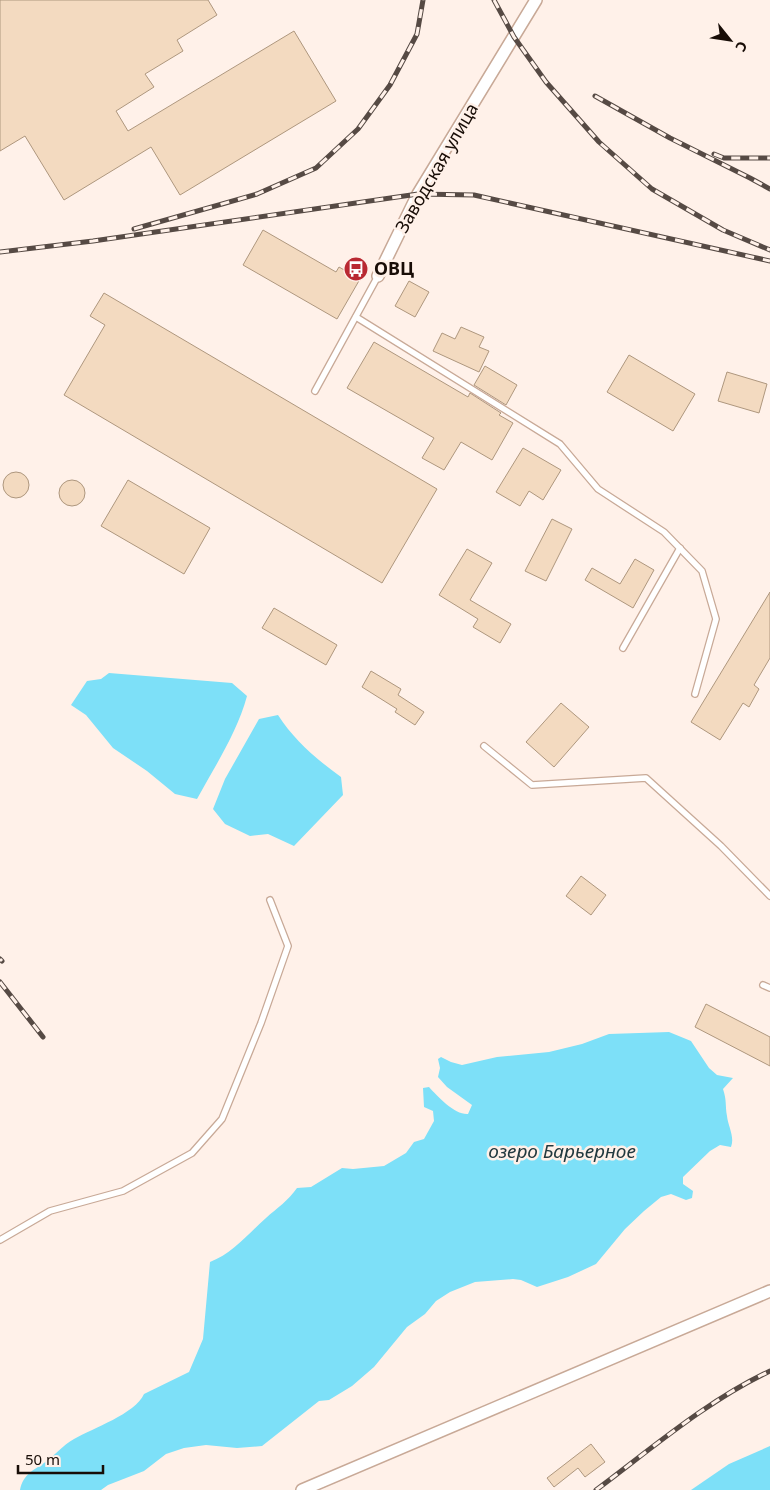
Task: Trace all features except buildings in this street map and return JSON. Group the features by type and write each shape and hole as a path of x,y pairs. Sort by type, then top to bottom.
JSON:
{"street":[{"name":"Заводская улица","path":"378,276 418,194 536,0"},
{"path":"302,1490 770,1290"}],"lane":[{"name":"Заводская улица","path":"315,391 378,276"},
{"path":"356,317 560,444 598,489 664,532 702,571 716,619 695,694"},
{"path":"623,648 680,548"},
{"path":"484,746 532,785 646,778 721,846 770,896"},
{"path":"0,1240 50,1211 123,1191 192,1152 222,1119 261,1023 288,946 270,900"},
{"path":"763,985 770,988"}],"water":[{"path":"109,673 232,683 247,696 232,736 197,799 175,794 147,771 113,748 86,715 71,705 87,681 101,679"},
{"path":"278,715 306,749 341,777 343,795 294,846 268,834 250,836 225,824 213,809 225,779 259,719"},
{"name":"озеро Барьерное","path":"669,1032 691,1041 709,1068 717,1075 733,1078 723,1089 732,1135 731,1147 720,1145 710,1151 683,1177 683,1184 693,1191 692,1198 686,1200 671,1194 661,1197 625,1229 596,1264 568,1277 537,1287 521,1280 513,1279 475,1282 450,1292 436,1301 425,1314 407,1327 374,1367 352,1386 329,1400 319,1401 262,1446 237,1448 206,1445 184,1448 166,1454 144,1471 108,1485 101,1490 20,1490 23,1481 29,1474 70,1441 123,1414 132,1408 144,1394 189,1372 203,1339 210,1262 226,1254 240,1243 286,1201 297,1188 311,1187 342,1168 353,1169 384,1166 406,1153 414,1142 424,1139 434,1121 433,1111 424,1107 423,1088 429,1087 452,1109 468,1114 472,1105 447,1087 438,1077 440,1068 438,1059 441,1057 462,1065 497,1057 549,1052 582,1044 609,1034"},
{"path":"770,1446 770,1490 691,1490 729,1464"}],"railway":[{"path":"134,229 257,194 316,168 358,129 390,85 417,34 423,0"},
{"path":"494,0 514,37 546,82 599,142 652,189 723,230 770,250"},
{"path":"595,96 670,138 770,189"},
{"path":"714,154 724,158 770,158"},
{"path":"0,252 93,241 418,194 474,195 770,261"},
{"path":"0,982 43,1037"},
{"path":"596,1490 702,1411 724,1396 770,1371"}],"place":[{"name":"ОВЦ","path":"356,269"}]}
